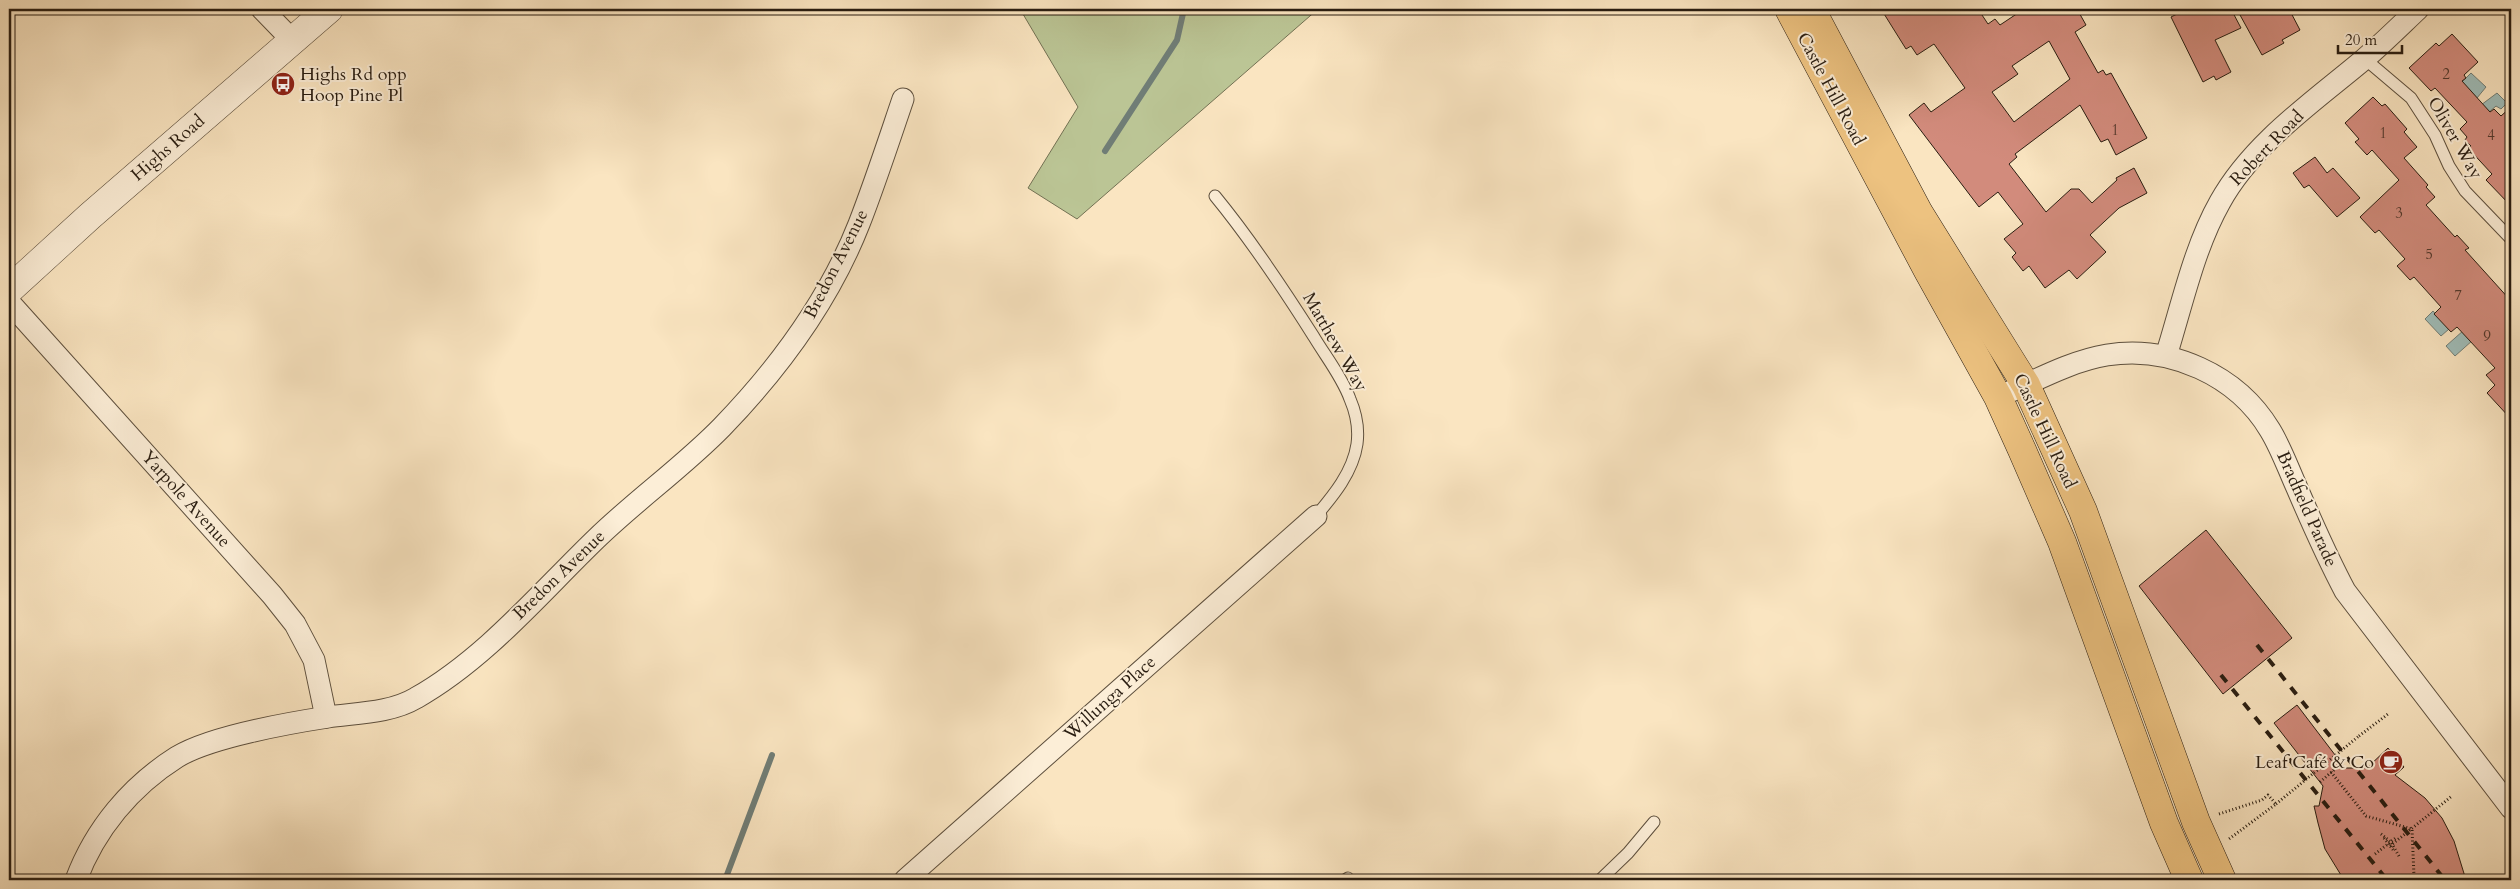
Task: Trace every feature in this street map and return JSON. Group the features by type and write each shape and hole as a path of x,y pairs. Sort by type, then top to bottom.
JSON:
{"main road":[{"name":"Castle Hill Road","path":"1789,9 1928,271 1998,397 2062,542 2164,823 2189,880"},
{"name":"Castle Hill Road","path":"1811,9 1919,213 2026,385 2083,512 2196,822 2214,878"}],"street":[{"path":"262,9 293,41"},
{"name":"Highs Road","path":"11,307 90,216 329,9"},
{"name":"Robert Road","path":"2166,356 2205,233 2220,201 2238,174 2267,143 2418,9"},
{"name":"Bredon Avenue","path":"76,880 85,858 109,818 138,786 179,756 228,738 326,717 374,711 412,701 449,678 490,643 611,524 719,430 761,385 800,333 831,282 858,225 903,99"},
{"name":"Yarpole Avenue","path":"11,307 272,595 295,624 314,660 326,717"},
{"name":"Bradfield Parade","path":"2026,385 2087,360 2127,353 2166,356 2211,374 2241,395 2257,412 2278,446 2328,559 2345,591 2511,808"},
{"path":"1998,397 2026,385"},
{"name":"Willunga Place","path":"904,880 1316,516"}],"lane":[{"name":"Oliver Way","path":"2365,58 2411,98 2435,135 2462,186 2511,239"},
{"name":"Matthew Way","path":"1215,196 1252,242 1332,366 1350,399 1357,424 1357,445 1343,479 1334,494 1316,516"},
{"path":"1600,880 1628,853 1654,822"}],"path":[{"path":"2228,840 2388,714"},
{"path":"2320,782 2342,764"},
{"path":"2331,772 2366,816 2412,828"},
{"path":"2217,814 2262,800 2268,795 2276,804"},
{"path":"2375,854 2391,844 2452,796"},
{"path":"2412,828 2414,876 2417,880"},
{"path":"2391,844 2397,837"}],"green space":[{"path":"1020,9 1318,9 1077,219 1028,188 1078,107"}],"water":[{"path":"2471,73 2486,87 2477,98 2461,83"},
{"path":"2497,93 2507,103 2501,109 2496,106 2488,113 2481,105"},
{"path":"2433,311 2449,329 2441,336 2425,319"},
{"path":"2464,330 2473,340 2455,356 2446,346"}],"building":[{"path":"1881,9 1978,9 1988,24 1995,19 2000,25 2024,9 2077,9 2086,25 2075,32 2098,73 2103,70 2106,75 2111,73 2147,138 2116,155 2108,139 2101,142 2080,105 2015,154 2017,157 2009,164 2046,212 2071,189 2079,189 2092,203 2117,180 2116,178 2134,168 2147,193 2119,208 2090,235 2106,252 2077,279 2069,270 2045,288 2029,266 2023,271 2012,257 2016,253 2004,239 2023,224 1998,192 1979,207 1909,115 1924,103 1931,112 1965,88 1934,44 1917,55 1911,46 1906,49","holes":["2049,41 2070,79 2014,122 1992,92 2018,74 2012,66"]},
{"path":"2187,9 2231,9 2241,28 2215,40 2231,72 2216,80 2214,76 2203,82 2171,17"},
{"path":"2252,9 2289,9 2300,30 2282,40 2284,43 2262,55 2240,15"},
{"path":"2452,34 2478,62 2464,75 2466,78 2462,81 2490,112 2494,109 2501,116 2511,107 2511,206 2486,180 2492,174 2468,148 2471,146 2465,140 2467,137 2460,129 2467,122 2435,88 2431,91 2409,68 2436,43 2439,46"},
{"path":"2373,97 2382,106 2385,104 2407,129 2404,132 2417,147 2404,158 2428,185 2426,187 2435,197 2426,205 2455,237 2457,235 2469,248 2465,250 2511,301 2511,419 2487,393 2495,385 2486,375 2495,368 2457,327 2451,332 2434,314 2441,307 2414,277 2410,280 2397,266 2405,259 2379,230 2375,233 2360,217 2399,180 2372,150 2367,155 2355,142 2359,139 2345,123"},
{"path":"2315,157 2327,173 2333,168 2360,198 2337,217 2309,185 2304,188 2293,173"},
{"path":"2206,530 2292,638 2223,694 2139,586"},
{"path":"2297,705 2345,768 2367,768 2388,748 2404,767 2395,775 2425,798 2442,818 2454,841 2466,880 2344,880 2325,849 2314,806 2319,806 2323,786 2274,723"}],"waterway":[{"path":"1105,151 1177,40 1184,9"},
{"path":"725,880 772,755"}],"railway":[{"path":"2257,645 2445,880"},
{"path":"2221,675 2387,880"}],"place":[{"name":"Highs Rd opp Hoop Pine Pl","path":"283,84"},
{"name":"Leaf Café & Co","path":"2391,762"}]}
